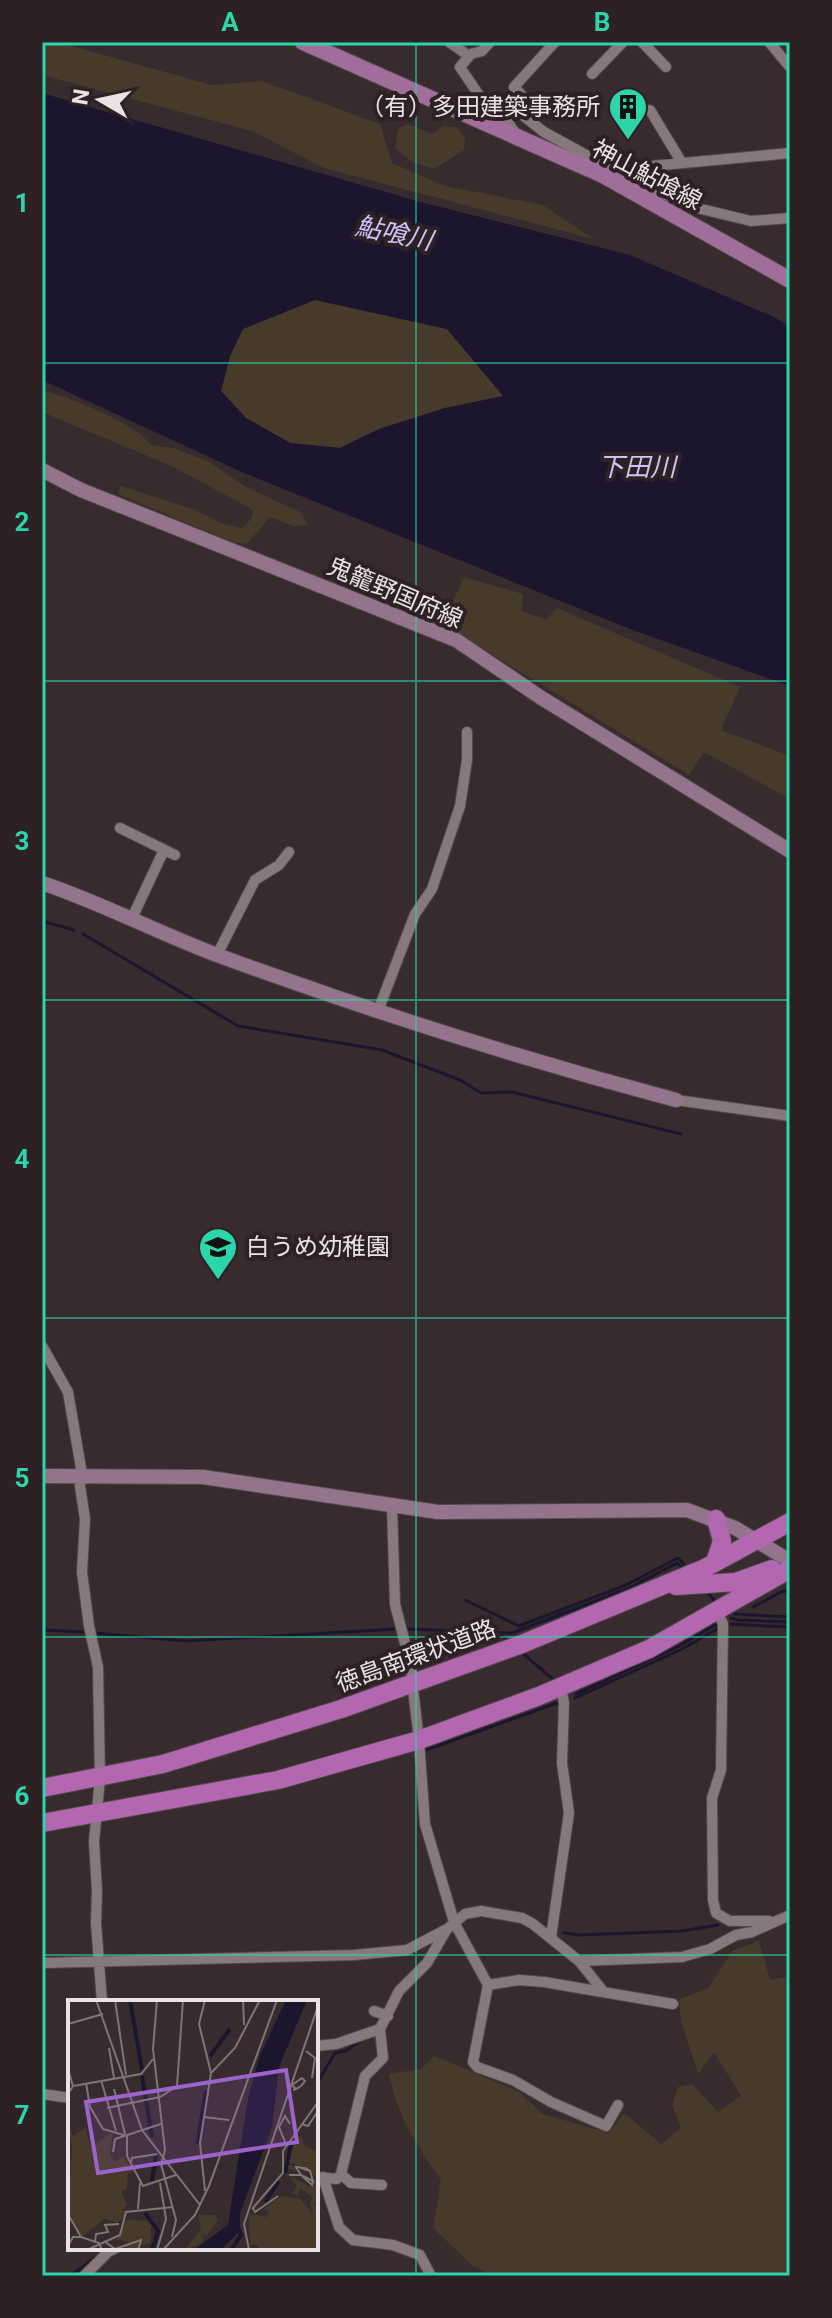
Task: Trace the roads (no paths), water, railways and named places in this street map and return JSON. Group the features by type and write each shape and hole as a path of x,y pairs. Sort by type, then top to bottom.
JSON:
{"highway":[{"path":"715,1562 722,1541 716,1519"},
{"name":"徳島南環状道路","path":"42,1788 163,1764 265,1734 522,1644 715,1562 790,1522"},
{"path":"757,1541 790,1535"},
{"path":"657,1587 736,1582 767,1569 790,1565"},
{"path":"42,1823 278,1780 419,1740 561,1687 649,1649 790,1565"}],"main road":[{"name":"神山鮎喰線","path":"303,42 603,175 790,280"}],"street":[{"path":"449,42 469,56"},
{"path":"490,42 482,51 469,56 460,67 491,113 507,121 519,140"},
{"path":"555,42 514,87 529,103 521,114 544,132 626,177 693,207 751,221 790,218"},
{"path":"642,42 666,67"},
{"path":"769,42 790,67"},
{"path":"592,74 622,43"},
{"path":"650,110 682,163"},
{"path":"603,175 626,177 651,166 790,153"},
{"name":"鬼籠野国府線","path":"42,470 92,494 456,640 540,697 790,851"},
{"path":"378,1011 415,914 432,889 460,806 467,760 467,732"},
{"path":"120,828 175,855"},
{"path":"132,918 164,850"},
{"path":"217,955 255,880 279,865 289,852"},
{"path":"42,883 82,896 217,955 378,1011 676,1100 790,1116"},
{"path":"42,1346 68,1392 85,1519 82,1572 98,1667 100,1778 95,1813 96,1923 102,2000"},
{"path":"42,1476 203,1477 438,1512 687,1510 716,1519 757,1541 790,1565"},
{"path":"392,1506 395,1604 402,1629 419,1740 425,1824 450,1925 488,1985 473,2062 477,2067 513,2080 551,2102 606,2126 618,2105"},
{"path":"717,1611 723,1624 721,1770 712,1798 713,1900 716,1913 730,1921 775,1921"},
{"path":"551,1937 569,1813 562,1763 564,1703 561,1687"},
{"path":"42,1963 273,1958 407,1950 473,1911 522,1918 579,1961 603,1991"},
{"path":"579,1961 682,1957 710,1949 736,1935 752,1932 790,1915"},
{"path":"431,2276 420,2255 393,2245 353,2240 339,2227 320,2177 337,2179 341,2174 365,2076 383,2058 380,2029 394,1998 427,1963 450,1925"},
{"path":"488,1985 519,1980 673,2004"},
{"path":"374,2011 388,2016"},
{"path":"318,2046 336,2044 380,2029"},
{"path":"42,2094 68,2098"},
{"path":"341,2174 351,2183 382,2185"},
{"path":"84,2276 112,2250"}],"water":[{"name":"下田川","path":"42,93 417,201 630,255 774,317 790,327 790,686 630,629 244,473 42,380","holes":["315,300 447,329 503,396 445,408 379,429 340,448 290,443 246,418 221,391 230,356 243,329"]}],"waterway":[{"path":"42,921 74,930"},
{"path":"83,934 238,1026 382,1050 460,1080 481,1093 512,1092 681,1134"},
{"path":"465,1600 519,1626 626,1585 678,1558 684,1564"},
{"path":"405,1629 512,1633 627,1589 677,1563 681,1566"},
{"path":"753,1607 790,1590"},
{"path":"707,1592 716,1602"},
{"path":"735,1614 790,1617"},
{"path":"731,1618 790,1622"},
{"path":"576,1694 677,1647 717,1624"},
{"path":"728,1624 790,1627"},
{"path":"575,1698 680,1650 719,1628"},
{"path":"94,1633 186,1641 397,1629"},
{"path":"42,1630 86,1632"},
{"path":"411,1644 449,1648 483,1639 502,1636 506,1639"},
{"path":"521,1652 555,1681"},
{"path":"426,1750 557,1703"},
{"path":"564,1933 682,1931 718,1925"},
{"path":"318,2082 335,2053 345,2051 362,2040"},
{"path":"70,2276 96,2257"}],"place":[{"name":"（有）多田建築事務所","path":"628,141"},
{"name":"白うめ幼稚園","path":"218,1281"}],"water label":[{"name":"鮎喰川","path":"394,233"}]}
